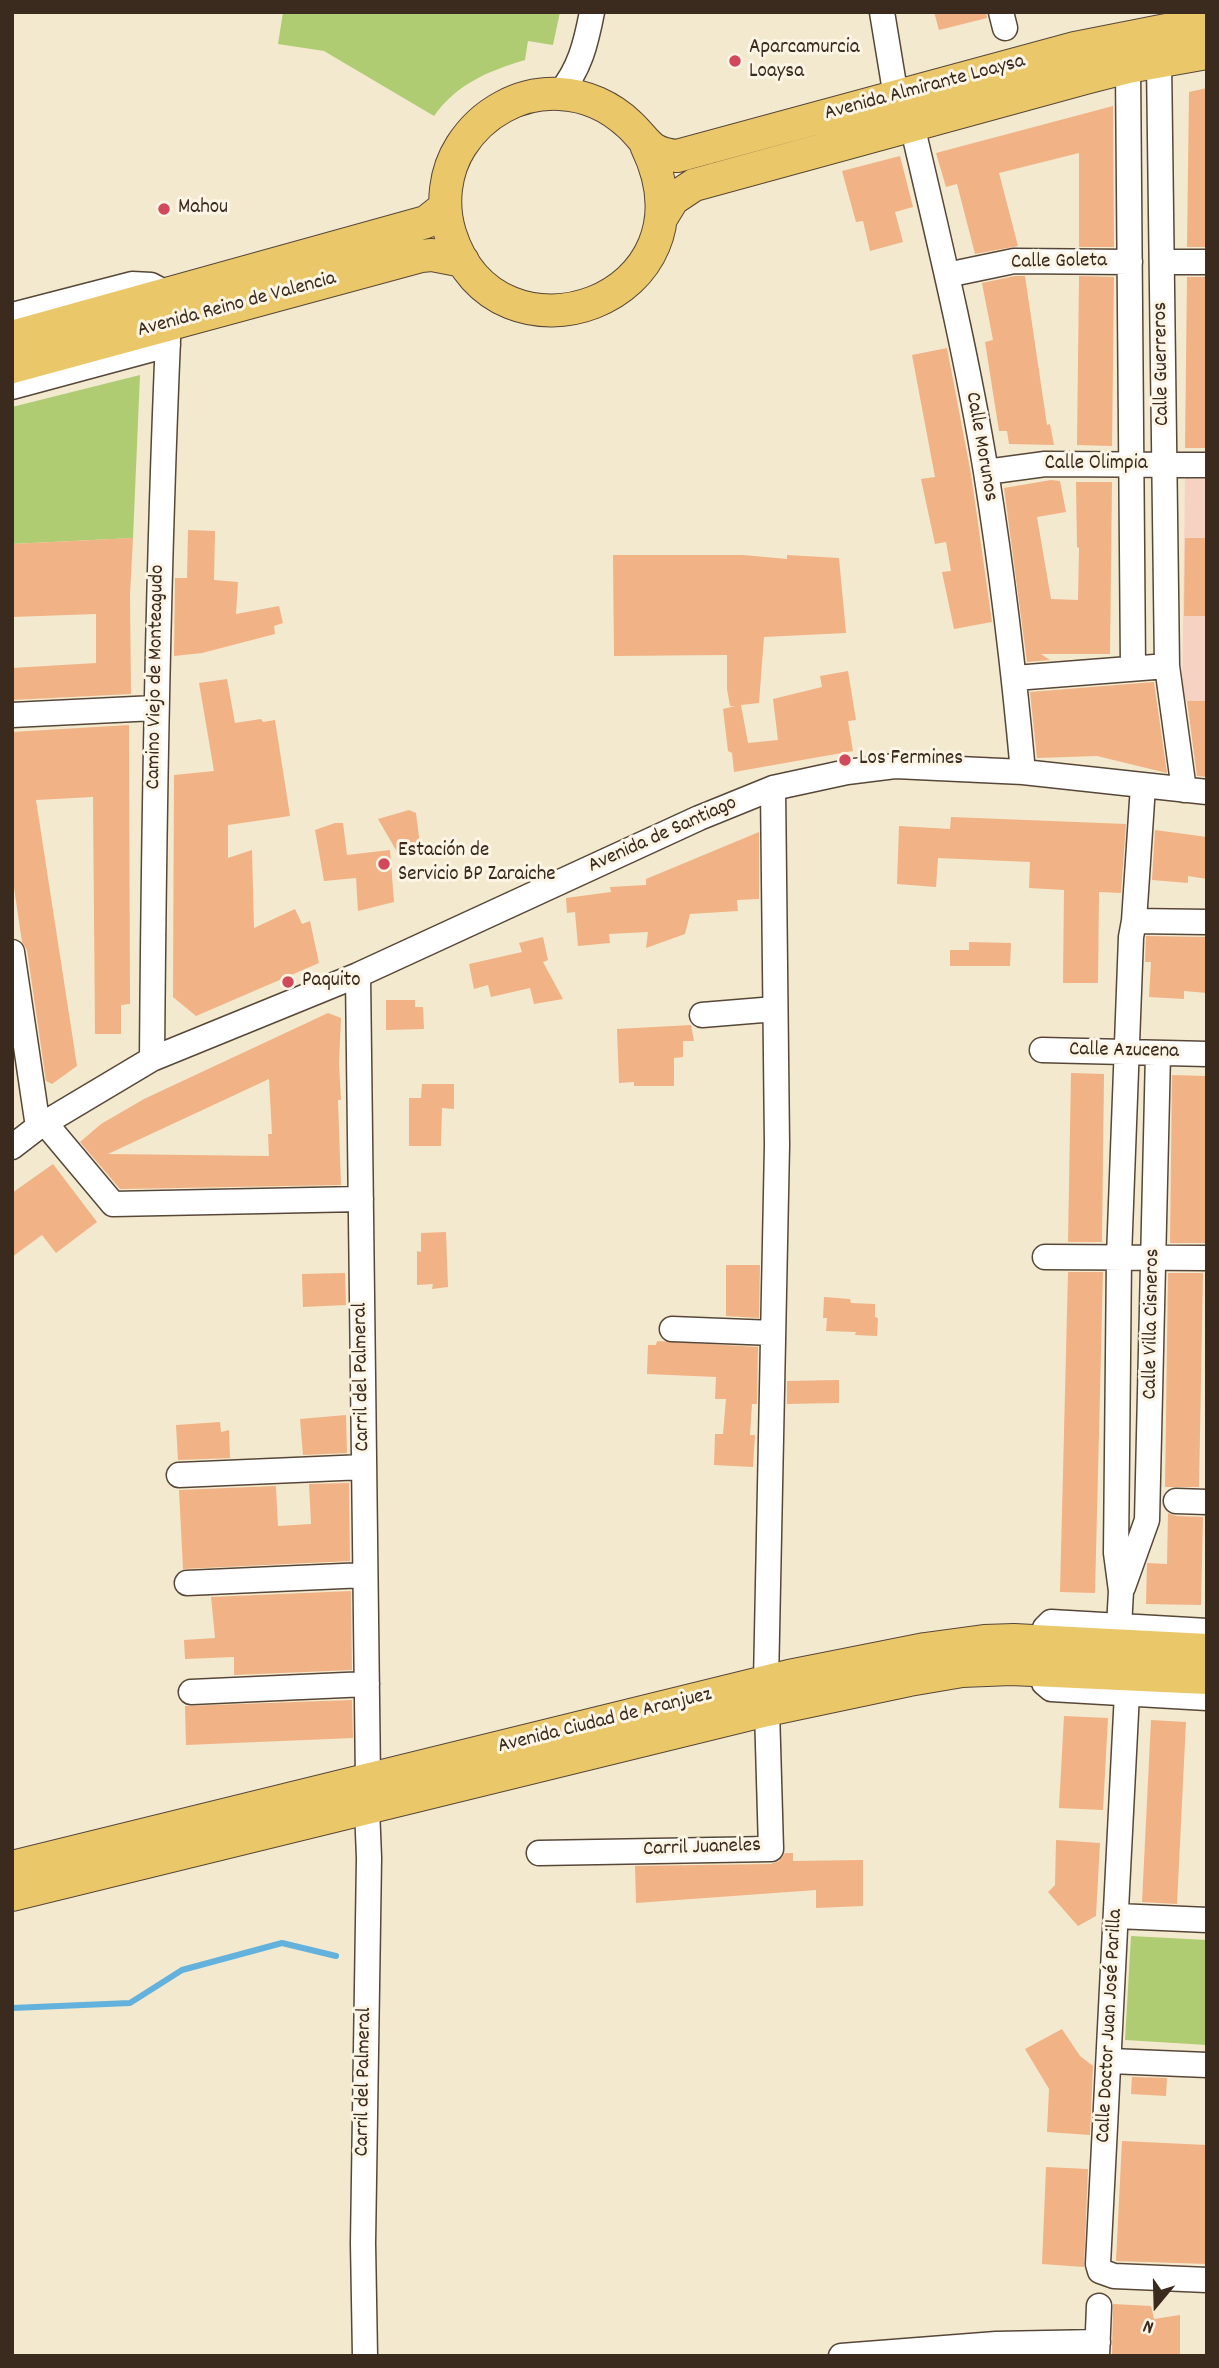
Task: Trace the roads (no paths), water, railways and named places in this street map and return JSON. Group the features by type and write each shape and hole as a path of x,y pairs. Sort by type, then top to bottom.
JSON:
{"main road":[{"name":"Avenida Almirante Loaysa","path":"646,145 668,155 685,154 1075,48 1207,22"},
{"name":"Avenida Almirante Loaysa","path":"662,217 673,199 694,185 1128,67 1207,53"},
{"path":"542,94 559,94 594,102 615,112 632,127 646,145 657,168 662,192 662,217 657,238 636,274 620,289 602,300 562,310 540,310 520,305 483,284 463,261 454,244 445,207 451,167 467,136 479,123 508,104 542,94"},
{"name":"Avenida Reino de Valencia","path":"12,337 169,322 426,222 445,207"},
{"name":"Avenida Reino de Valencia","path":"12,367 169,322 421,256 442,256 463,261"},
{"name":"Avenida Ciudad de Aranjuez","path":"12,1895 368,1794 767,1696 926,1649 984,1641 1042,1656 1123,1660 1207,1678"},
{"name":"Avenida Ciudad de Aranjuez","path":"1123,1660 1207,1650"},
{"name":"Avenida Ciudad de Aranjuez","path":"12,1867 368,1794"}],"street":[{"path":"882,12 896,97"},
{"path":"559,94 573,77 585,48 594,13"},
{"path":"585,48 589,85 594,102"},
{"name":"Calle Guerreros","path":"1159,61 1167,666 1195,791"},
{"name":"Calle Guerreros","path":"1128,67 1133,668"},
{"name":"Calle Morunos","path":"912,125 947,275 986,472 1014,678 1023,772"},
{"name":"Calle Goleta","path":"947,275 1014,261 1130,262"},
{"path":"1162,262 1207,262"},
{"path":"12,316 132,284 150,285 169,322 12,387"},
{"name":"Camino Viejo de Monteagudo","path":"152,1059 155,708 160,503 169,322"},
{"name":"Calle Olimpia","path":"986,472 1045,464 1207,465"},
{"path":"1014,678 1167,666"},
{"path":"12,715 155,708"},
{"name":"Avenida de Santiago","path":"12,1147 42,1125 152,1059 358,975 699,818 773,788 846,772 895,766 1023,772 1195,791"},
{"name":"Calle Villa Cisneros","path":"1123,1660 1121,1591 1116,1553 1119,1257 1131,937 1143,786"},
{"path":"767,1696 777,1145 773,788"},
{"path":"1134,921 1207,922"},
{"path":"12,952 42,1125 113,1204 361,1199"},
{"name":"Carril del Palmeral","path":"358,975 369,1858 363,2243 365,2356"},
{"path":"702,1015 775,1009"},
{"name":"Calle Azucena","path":"1042,1050 1207,1054"},
{"name":"Calle Villa Cisneros","path":"1121,1591 1147,1520 1158,1053"},
{"path":"1045,1257 1207,1258"},
{"path":"672,1329 773,1333"},
{"path":"179,1475 364,1467"},
{"path":"1176,1501 1207,1502"},
{"path":"187,1583 365,1575"},
{"path":"1042,1656 1044,1683 1051,1689 1207,1631"},
{"path":"1123,1660 1207,1698"},
{"name":"Calle Doctor Juan José Parilla","path":"1123,1660 1117,1916 1098,2264 1100,2270 1114,2276 1207,2280"},
{"path":"191,1692 366,1684"},
{"name":"Carril Juaneles","path":"539,1853 771,1849 767,1696"},
{"path":"1117,1916 1207,1920"},
{"path":"1110,2061 1207,2065"},
{"path":"841,2356 996,2344 1097,2349 1099,2306"}],"waterway":[{"path":"12,2008 130,2003 182,1970 282,1943 336,1956"}],"place":[{"name":"Aparcamurcia Loaysa","path":"735,61"},
{"name":"Mahou","path":"164,209"},
{"name":"Los Fermines","path":"845,760"},
{"name":"Estación de Servicio BP Zaraiche","path":"384,864"},
{"name":"Paquito","path":"288,982"}]}
